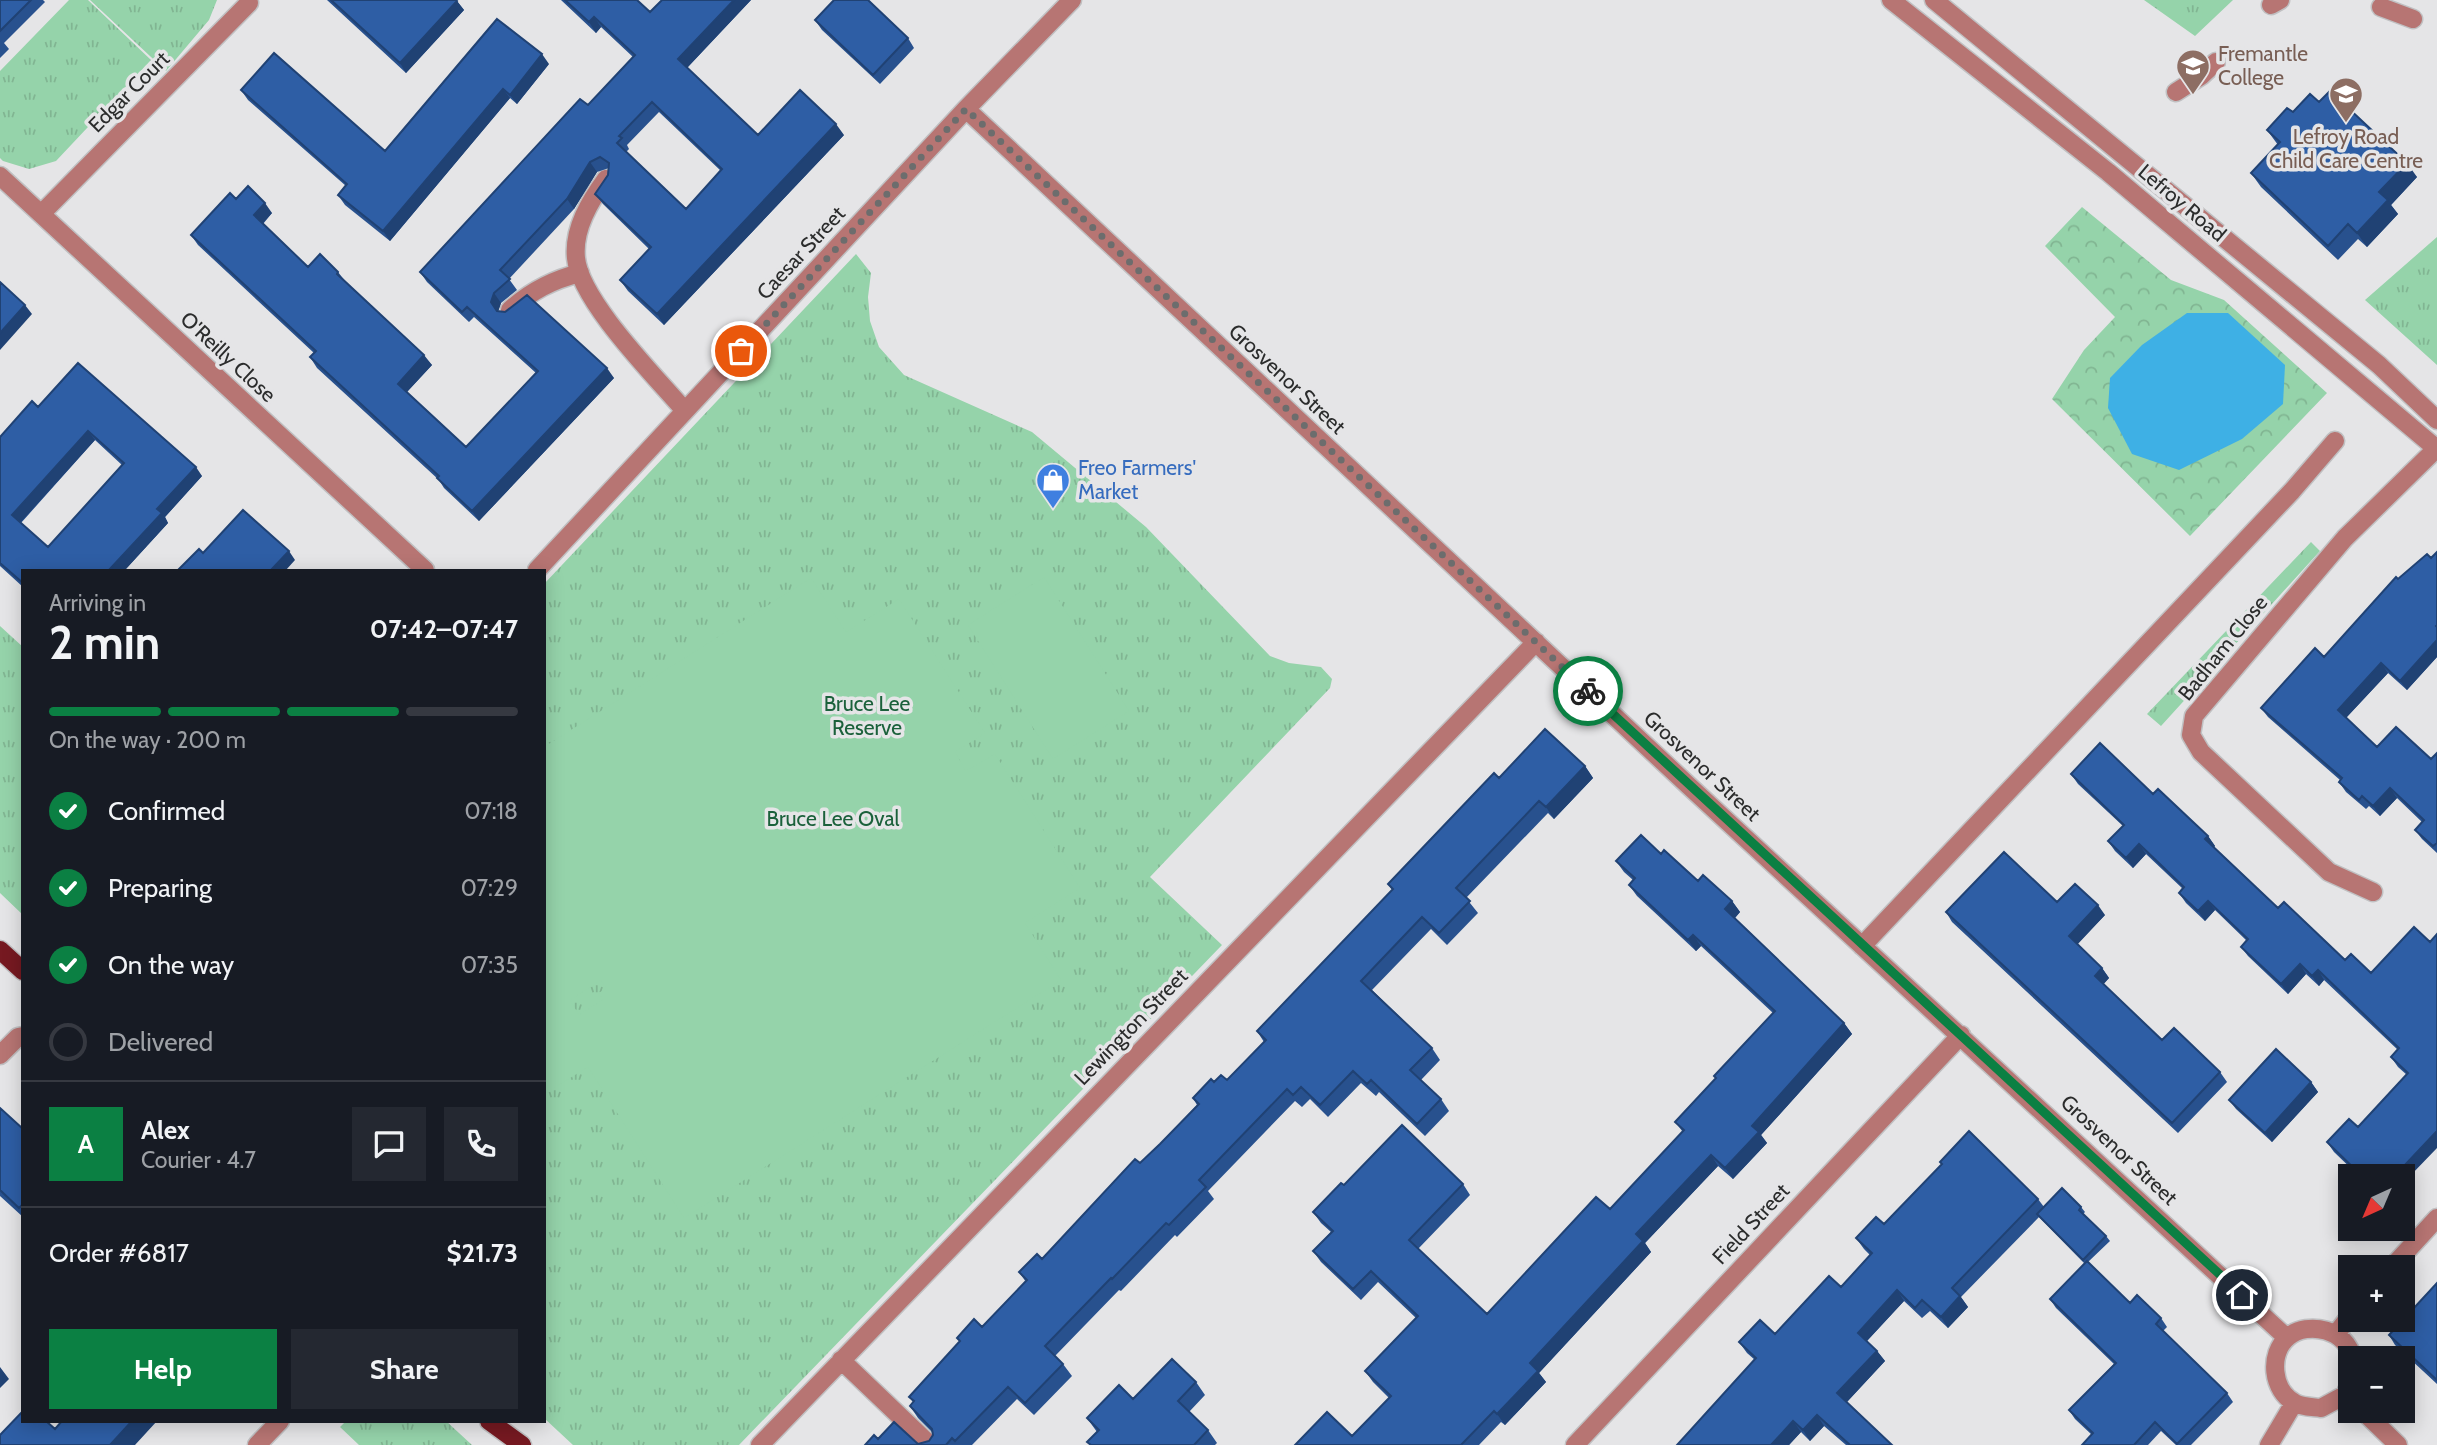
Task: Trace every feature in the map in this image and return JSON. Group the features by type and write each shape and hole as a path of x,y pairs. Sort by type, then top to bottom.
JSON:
{"main road":[{"path":"0,950 21,969"},
{"path":"492,1423 525,1445"},
{"path":"510,1423 525,1445"}],"street":[{"name":"Caesar Street","path":"538,569 966,109 1072,0"},
{"name":"Lefroy Road","path":"1891,0 2109,172 2437,449"},
{"name":"Lefroy Road","path":"1934,0 2379,365 2437,420"},
{"name":"Edgar Court","path":"41,214 249,3"},
{"path":"2381,7 2413,19"},
{"path":"2176,92 2202,76 2216,62"},
{"name":"Grosvenor Street","path":"966,109 1862,946 2287,1338"},
{"name":"O'Reilly Close","path":"0,176 424,569"},
{"path":"606,179 594,196 579,227 576,258 584,286 604,316 685,411"},
{"path":"509,311 535,290 556,279 580,273"},
{"path":"1862,946 2273,511 2335,441"},
{"name":"Badham Close","path":"2373,892 2329,872 2201,751 2191,734 2194,716 2345,538 2437,449"},
{"name":"Lewington Street","path":"760,1445 1536,642"},
{"name":"Field Street","path":"1575,1445 1961,1035"},
{"path":"0,1055 21,1036"},
{"path":"2403,1255 2437,1218"},
{"path":"2338,1399 2321,1408 2294,1403 2277,1385 2275,1359 2287,1338 2311,1327 2336,1334 2347,1346"},
{"path":"841,1360 930,1445"},
{"path":"2269,1445 2294,1403"},
{"path":"257,1445 278,1423"},
{"path":"2375,1423 2398,1445"}],"green space":[{"path":"69,0 88,0 151,60 56,161 29,169 3,161 0,158 0,71"},
{"path":"90,0 217,0 209,20 166,71"},
{"path":"2144,0 2233,0 2195,36"},
{"path":"2082,207 2171,280 2224,300 2327,393 2190,536 2052,399 2084,350 2115,317 2045,246"},
{"path":"2437,237 2437,365 2365,300"},
{"name":"Bruce Lee Reserve","path":"856,254 871,273 868,297 870,321 879,347 904,375 1032,432 1146,527 1270,656 1289,663 1321,667 1332,679 1330,688 1150,877 1222,945 739,1445 573,1445 546,1420 546,582"},
{"path":"2311,542 2320,551 2161,726 2147,714"},
{"path":"1044,577 1129,711 1053,759 968,625"},
{"name":"Bruce Lee Oval","path":"811,578 846,632 899,599 985,733 955,752 966,771 995,754 1080,888 1025,923 1061,980 684,1218 588,1067 546,1093 546,746","holes":["601,980 606,988 599,993 603,1000 579,1015 570,1000"]},
{"path":"0,626 21,645 21,913 0,893"},
{"path":"344,1423 448,1423 472,1445 359,1445 340,1427"}],"water":[{"path":"2187,313 2228,313 2285,365 2283,404 2242,439 2179,470 2132,454 2108,408 2110,378 2142,345"}],"building":[{"path":"0,0 31,0 0,31"},
{"path":"331,0 456,0 457,1 400,63"},
{"path":"565,0 637,0 650,12 662,0 734,0 678,59 758,135 800,90 836,124 657,314 620,280 651,247 595,194 608,175 609,163 600,157 590,162 567,199 500,270 510,279 494,293 491,302 497,311 505,312 527,295 607,368 472,511 437,478 439,476 310,357 316,351 191,235 230,193 236,199 248,186 265,203 254,215 308,267 320,254 337,274 424,355 398,384 466,447 538,371 467,307 462,312 420,272 580,99 588,105 635,55 594,17 589,22","holes":["652,102 722,169 686,209 617,143 622,138 619,136"]},
{"path":"834,0 868,0 908,38 873,75 815,20"},
{"path":"497,19 542,54 510,95 503,89 383,231 338,195 347,184 241,90 274,53 385,151"},
{"path":"2330,91 2407,163 2379,192 2388,200 2357,233 2348,224 2328,246 2251,173 2280,142 2267,130 2287,108 2293,112 2310,94 2319,102"},
{"path":"0,282 25,305 0,333"},
{"path":"78,363 196,467 157,509 162,513 110,569 21,569 21,581 0,563 0,437 32,401 38,407","holes":["88,431 124,463 48,547 12,515"]},
{"path":"243,510 289,551 272,569 179,569 199,549 203,553"},
{"path":"2437,552 2437,640 2400,681 2381,663 2338,710 2377,747 2396,727 2431,759 2437,753 2437,843 2433,846 2415,830 2424,820 2390,788 2373,806 2362,796 2359,800 2339,782 2342,778 2261,708 2315,648 2324,657 2396,577 2398,579 2427,554 2431,558"},
{"path":"1545,729 1585,766 1546,807 1539,801 1456,888 1470,901 1439,933 1422,917 1361,981 1432,1048 1410,1070 1441,1099 1417,1124 1371,1080 1367,1084 1353,1071 1320,1105 1301,1087 1293,1095 1287,1089 1199,1180 1206,1187 1169,1225 1166,1223 1045,1346 1063,1364 1025,1403 1008,1387 955,1441 952,1438 946,1445 865,1445 874,1435 878,1439 894,1422 918,1444 929,1441 933,1435 932,1429 910,1406 914,1401 909,1397 960,1341 957,1338 974,1319 982,1327 1027,1280 1019,1272 1037,1254 1042,1259 1135,1159 1140,1163 1160,1144 1199,1104 1193,1098 1211,1079 1214,1082 1221,1075 1227,1080 1266,1040 1257,1031 1393,889 1388,884 1494,773 1499,778"},
{"path":"2100,743 2153,794 2158,789 2208,836 2205,839 2278,908 2284,902 2345,960 2351,954 2371,973 2414,927 2430,942 2437,934 2437,1131 2406,1164 2350,1164 2327,1142 2349,1119 2358,1127 2408,1073 2391,1057 2399,1048 2318,970 2312,976 2300,964 2281,984 2241,947 2248,939 2208,901 2198,911 2179,893 2184,887 2139,844 2126,858 2108,841 2124,825 2071,774"},
{"path":"1641,835 1661,854 1664,850 1698,881 1703,875 1732,901 1725,909 1844,1023 1752,1126 1759,1132 1725,1168 1711,1155 1636,1234 1643,1241 1530,1363 1538,1371 1497,1414 1494,1411 1461,1445 1295,1445 1327,1412 1352,1436 1391,1396 1365,1371 1418,1316 1371,1271 1353,1289 1313,1251 1333,1231 1313,1212 1341,1183 1344,1185 1402,1125 1463,1184 1409,1240 1487,1314 1596,1197 1610,1209 1684,1130 1675,1122 1775,1011 1693,935 1688,940 1629,885 1635,878 1616,861"},
{"path":"2004,852 2057,902 2075,884 2098,905 2069,936 2102,968 2095,976 2162,1040 2174,1028 2220,1072 2172,1123 1946,912"},
{"path":"2276,1049 2311,1082 2265,1133 2229,1100"},
{"path":"0,1108 21,1127 21,1206 19,1208 0,1190"},
{"path":"1969,1131 2038,1199 1952,1288 1960,1296 1941,1317 1922,1300 1915,1308 1897,1290 1858,1333 1877,1351 1837,1393 1892,1445 1850,1445 1817,1415 1803,1430 1793,1421 1771,1445 1677,1445 1756,1358 1739,1342 1760,1320 1775,1334 1829,1276 1841,1287 1872,1253 1856,1238 1876,1217 1884,1224 1942,1164 1940,1162"},
{"path":"2062,1188 2081,1207 2079,1210 2106,1236 2083,1260 2037,1214"},
{"path":"2087,1261 2130,1303 2137,1295 2161,1318 2156,1324 2227,1393 2177,1444 2155,1422 2134,1445 2082,1445 2093,1433 2069,1410 2116,1363 2050,1299"},
{"path":"2437,1283 2437,1380 2415,1359 2415,1346 2401,1346 2389,1335 2392,1332 2415,1332 2415,1307"},
{"path":"1172,1359 1196,1382 1178,1401 1208,1430 1194,1445 1091,1445 1087,1442 1099,1430 1087,1418 1119,1385 1133,1399"},
{"path":"21,1413 21,1423 48,1423 55,1429 60,1423 130,1423 110,1445 0,1445 0,1435"}],"way so far":[{"path":"741,351 966,109 1588,691"}],"place":[{"name":"Fremantle College","path":"2193,96"},
{"name":"Lefroy Road Child Care Centre","path":"2346,124"},
{"name":"Freo Farmers' Market","path":"1053,510"}],"route":[{"path":"1588,691 2242,1295"}]}
